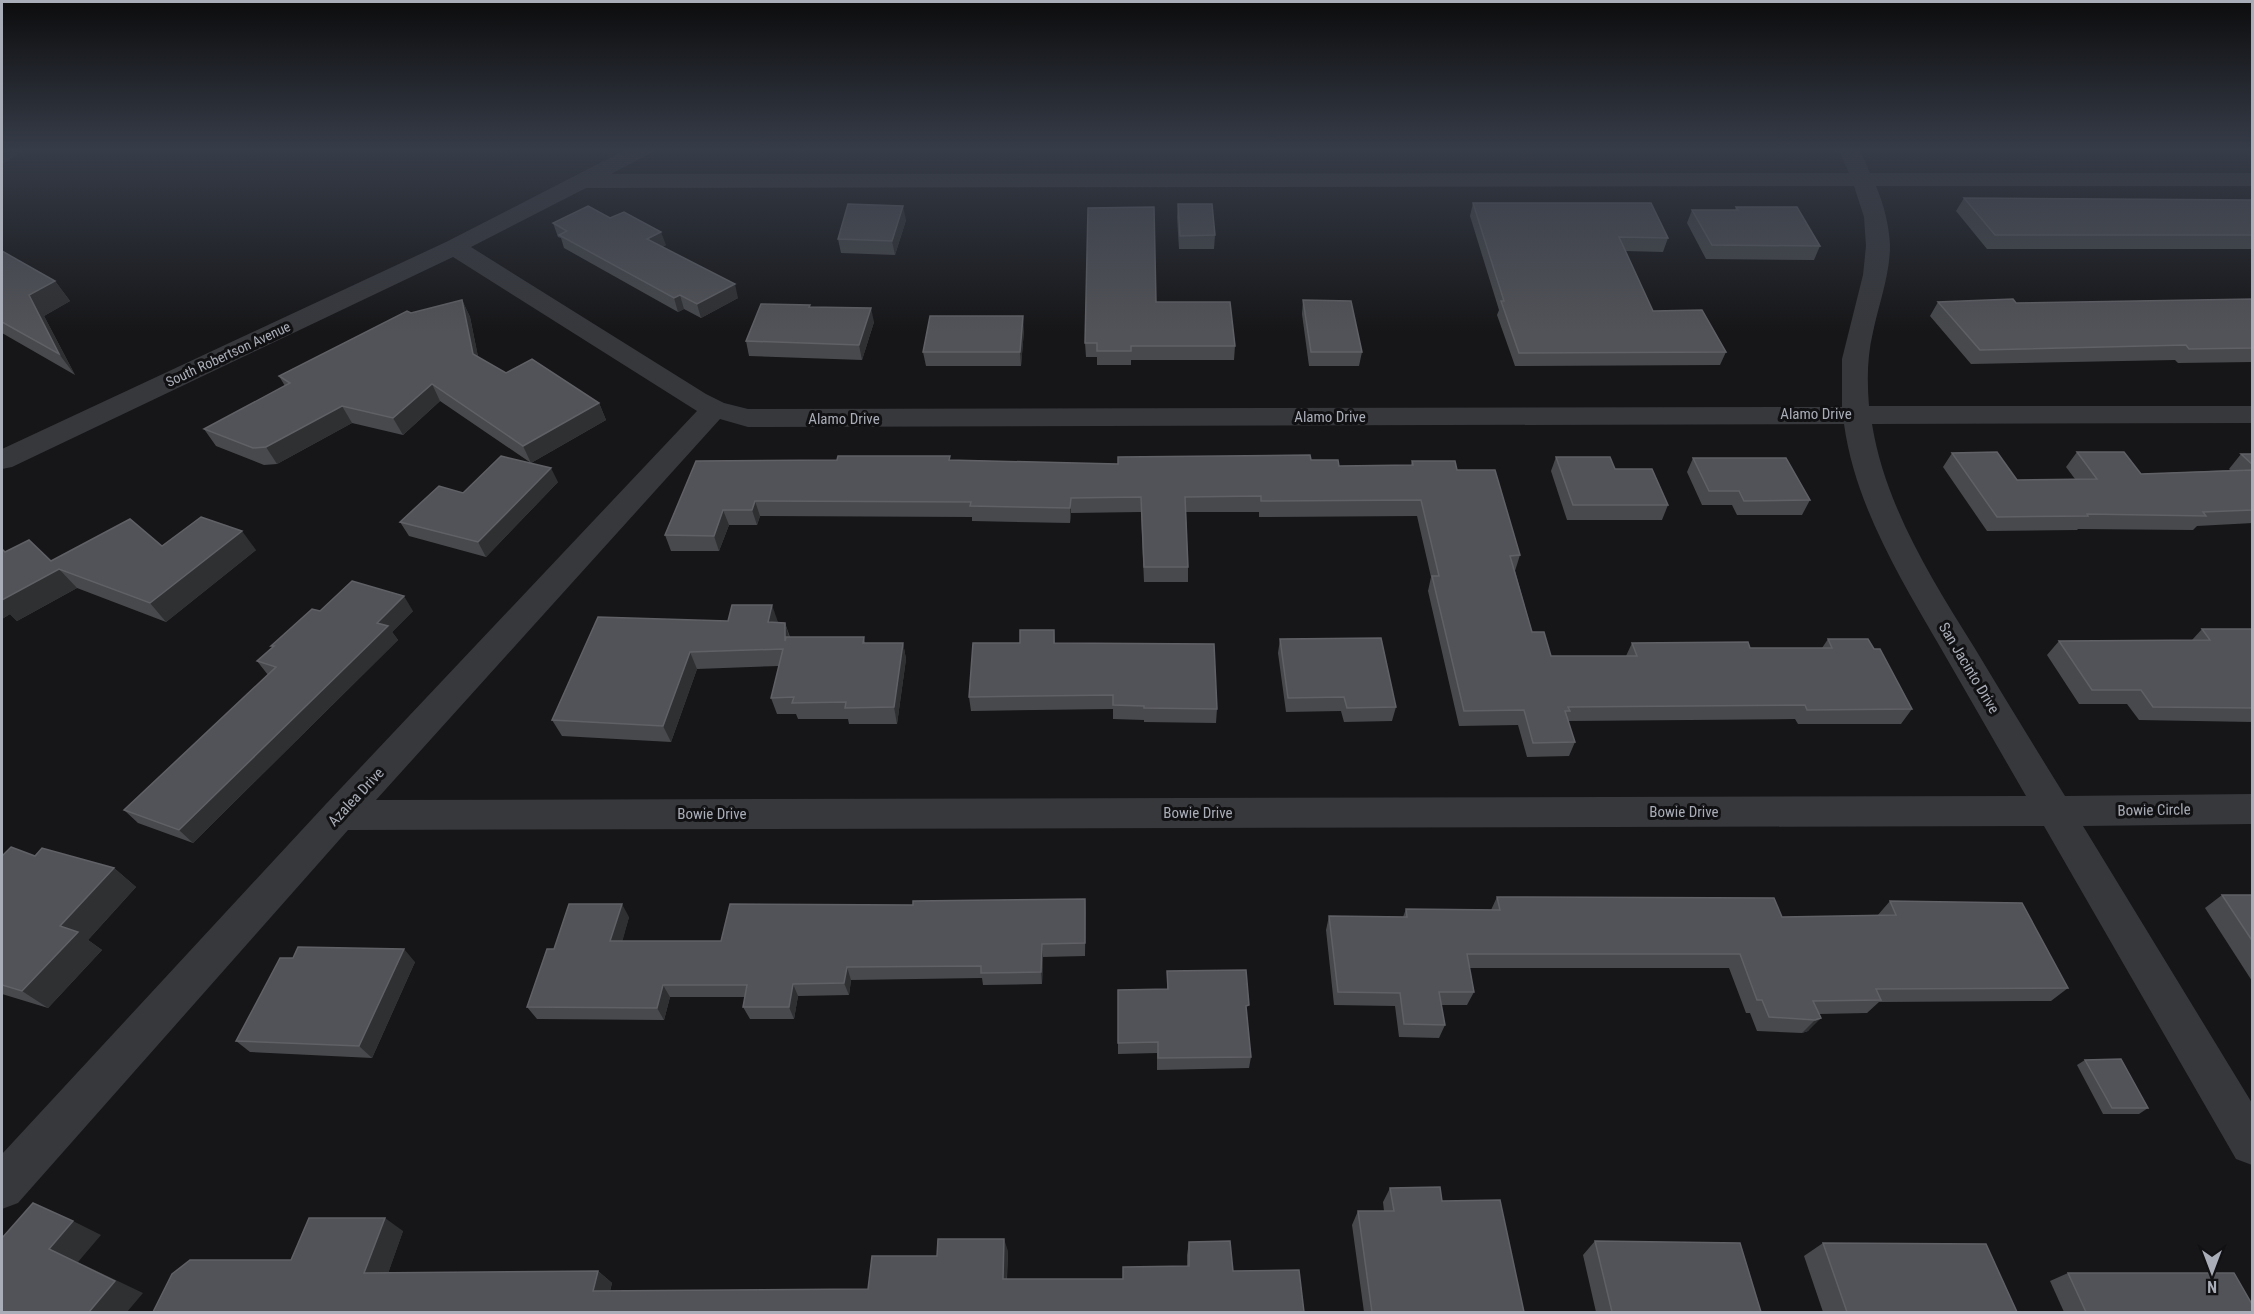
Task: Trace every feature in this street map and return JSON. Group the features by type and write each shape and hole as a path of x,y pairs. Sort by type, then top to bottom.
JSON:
{"street":[{"name":"South Robertson Avenue","path":"8,453 454,247 528,209"},
{"name":"San Jacinto Drive","path":"1872,209 1877,254 1855,352 1854,390 1860,443 1869,474 1897,542 1933,607 2253,1143"},
{"name":"Alamo Drive","path":"454,247 714,409 748,418 2253,414"},
{"name":"Azalea Drive","path":"2,1187 339,814 714,409"},
{"name":"Bowie Circle","path":"2056,811 2253,809"},
{"name":"Bowie Drive","path":"339,814 2056,811"}],"building":[{"path":"581,209 594,209 610,218 624,212 661,232 647,239 735,284 697,304 680,295 674,298 559,235 567,231 553,223"},
{"path":"846,209 902,209 892,241 838,239"},
{"path":"1088,209 1154,209 1156,302 1230,302 1235,346 1131,346 1131,351 1097,351 1097,343 1085,343"},
{"path":"1178,209 1213,209 1215,235 1180,236"},
{"path":"1475,209 1654,209 1668,238 1619,237 1653,311 1702,310 1726,352 1519,353 1501,301 1504,301"},
{"path":"1798,209 1820,246 1712,245 1692,210"},
{"path":"1973,209 2253,209 2253,235 1995,235"},
{"path":"2,251 55,281 29,295 59,354 2,322"},
{"path":"2013,299 2016,303 2253,299 2253,348 2189,349 2186,345 1980,350 1938,302"},
{"path":"462,300 473,354 506,373 532,359 599,403 523,446 432,384 393,418 342,406 266,447 253,448 204,429 290,383 279,376 407,311 411,313"},
{"path":"1303,300 1351,301 1362,352 1311,352"},
{"path":"761,304 871,308 859,345 746,341"},
{"path":"930,316 1023,316 1020,352 923,352"},
{"path":"1997,452 2017,480 2097,479 2077,452 2124,452 2141,474 2253,470 2253,510 2203,512 2206,516 2087,514 2088,516 1997,517 1952,453"},
{"path":"2241,454 2253,454 2253,465"},
{"path":"1310,455 1311,460 1338,460 1339,466 1413,465 1412,461 1455,461 1457,470 1495,470 1520,555 1510,556 1532,632 1544,632 1551,656 1637,656 1632,643 1748,642 1750,648 1832,648 1828,639 1868,639 1874,649 1880,649 1912,709 1807,710 1805,705 1568,707 1570,711 1565,711 1575,742 1533,743 1524,710 1464,711 1432,576 1439,576 1421,500 1261,501 1261,496 1185,497 1188,567 1144,567 1141,497 1071,498 1070,508 970,506 971,502 755,501 752,510 723,510 714,536 665,535 696,461 837,460 838,456 950,456 949,460 1118,464 1118,457"},
{"path":"501,456 551,468 478,542 400,522 439,486 463,493"},
{"path":"1556,457 1610,457 1615,469 1652,469 1668,505 1573,505"},
{"path":"1693,458 1786,458 1810,500 1744,501 1739,491 1709,491"},
{"path":"201,517 242,531 150,603 59,569 2,600 2,549 5,552 29,540 51,561 130,519 162,546"},
{"path":"352,581 404,596 377,623 388,626 179,830 124,810 276,667 257,661 274,646 271,646 312,609 320,611"},
{"path":"732,605 772,605 768,622 785,623 785,641 786,637 864,637 863,643 903,643 894,707 845,708 846,702 792,703 794,697 771,698 783,649 690,652 663,726 552,720 598,617 728,621"},
{"path":"2202,629 2253,629 2253,708 2153,707 2141,690 2092,690 2059,641 2210,640"},
{"path":"1020,630 1054,630 1054,643 1214,644 1217,709 1144,708 1144,706 1113,705 1113,695 969,697 973,643 1020,643"},
{"path":"1381,638 1396,707 1347,708 1344,697 1288,698 1280,639"},
{"path":"11,847 35,856 42,848 114,868 60,926 78,932 22,991 2,985 2,856"},
{"path":"2222,895 2253,895 2253,942"},
{"path":"1497,897 1774,898 1782,917 1896,915 1890,901 2022,903 2068,988 1876,989 1881,1000 1813,1001 1821,1018 1815,1020 1769,1017 1762,1000 1757,1000 1740,954 1467,954 1474,992 1439,992 1445,1025 1404,1024 1400,993 1338,992 1329,916 1407,917 1406,909 1500,910"},
{"path":"1085,899 1085,943 1042,944 1041,972 981,973 981,966 847,967 844,983 793,984 789,1007 743,1007 747,985 663,985 657,1008 527,1007 547,949 554,949 569,904 622,904 610,941 721,941 730,904 913,905 913,901"},
{"path":"298,947 404,949 359,1046 236,1041 280,958 293,958"},
{"path":"1246,970 1249,1005 1246,1006 1251,1057 1158,1058 1158,1042 1118,1043 1118,990 1168,989 1167,971"},
{"path":"2121,1059 2148,1108 2112,1108 2085,1060"},
{"path":"1440,1187 1442,1201 1500,1200 1524,1312 1372,1312 1358,1211 1394,1211 1390,1188"},
{"path":"33,1203 73,1221 49,1249 115,1281 89,1312 2,1312 2,1238"},
{"path":"309,1218 385,1218 364,1273 598,1271 593,1291 868,1289 872,1256 937,1256 938,1239 1004,1239 1003,1279 1123,1279 1123,1267 1189,1266 1189,1242 1230,1241 1233,1271 1299,1270 1304,1312 153,1312 172,1274 190,1260 291,1260"},
{"path":"1595,1241 1740,1243 1761,1312 1612,1312"},
{"path":"1823,1243 1986,1244 2017,1312 1847,1312"},
{"path":"2068,1273 2234,1273 2253,1306 2253,1312 2086,1312"}]}
